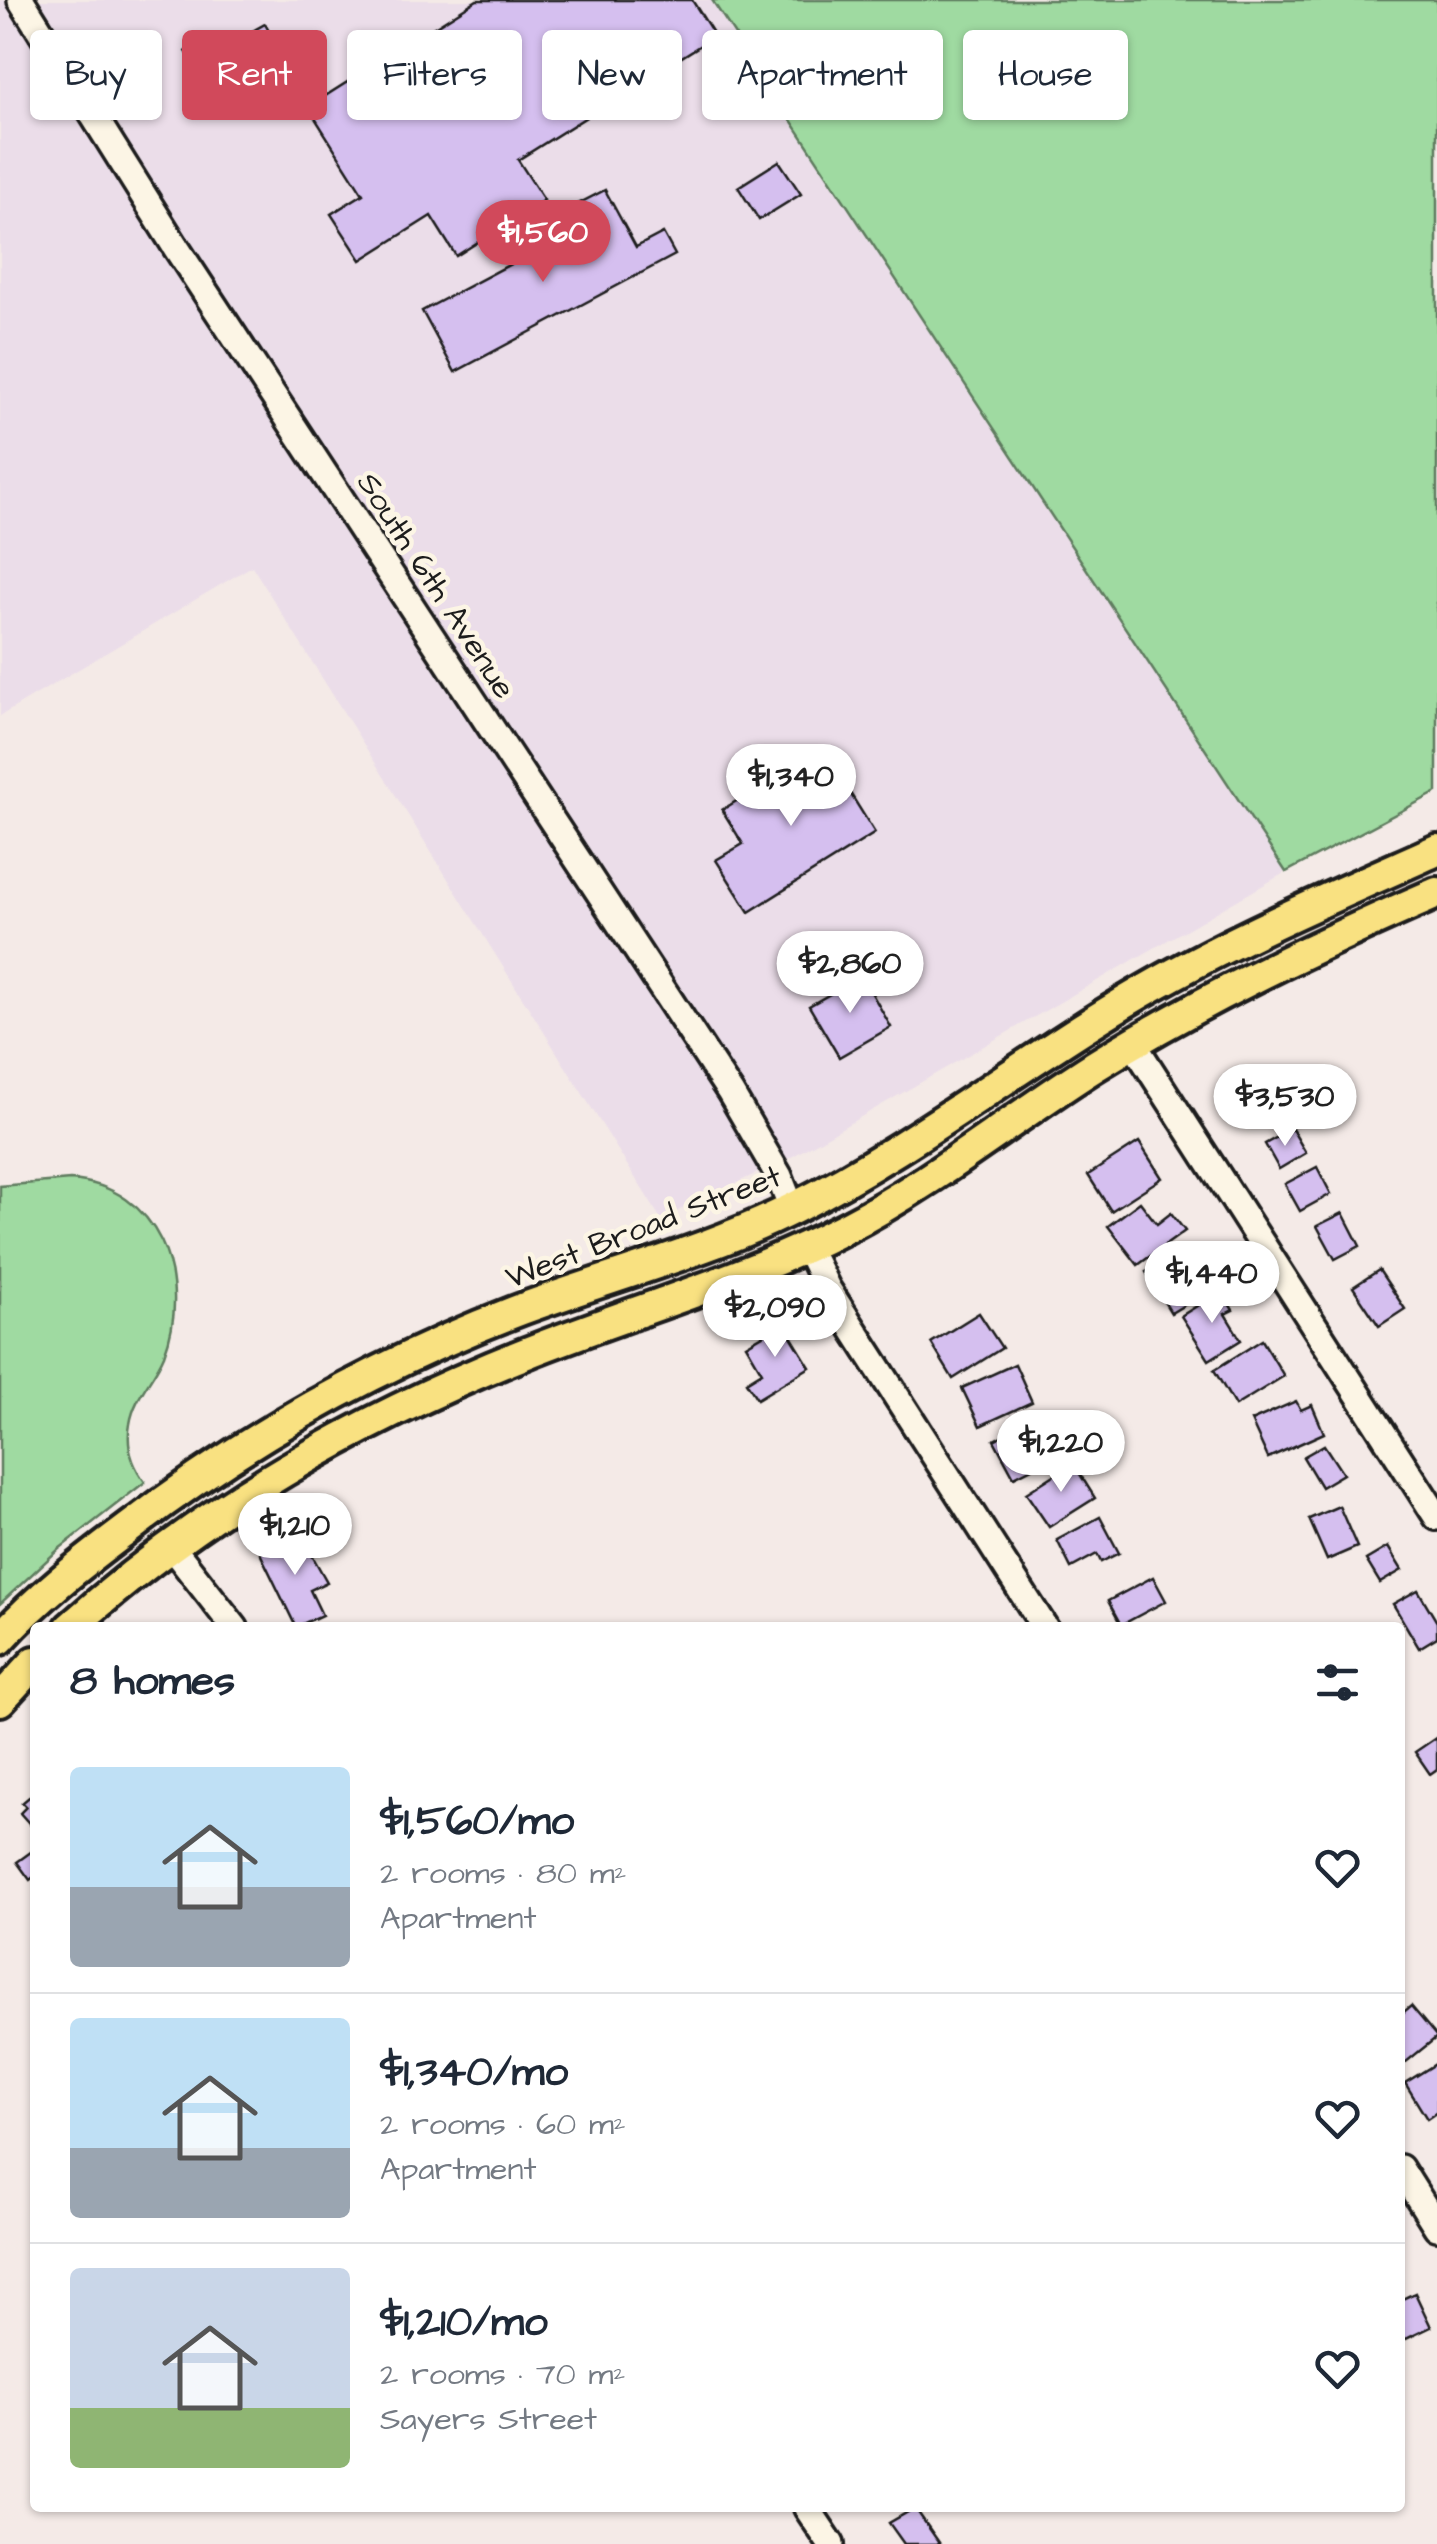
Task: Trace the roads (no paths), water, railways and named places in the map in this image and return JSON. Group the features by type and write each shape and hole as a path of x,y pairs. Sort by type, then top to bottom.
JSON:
{"main road":[{"name":"West Broad Street","path":"0,1639 40,1600 146,1514 287,1420 438,1344 514,1312 664,1262 792,1209 879,1163 1112,1009 1285,918 1437,850"},
{"path":"77,1622 171,1546 284,1468 367,1424 524,1354 807,1247 904,1194 1133,1042 1310,947 1437,893"},
{"path":"1112,1009 1133,1042"},
{"path":"792,1209 807,1247"},
{"path":"146,1514 171,1546"},
{"path":"0,1700 30,1667"}],"street":[{"name":"South 6th Avenue","path":"21,0 177,249 720,1076 779,1176 792,1209"},
{"path":"1133,1042 1437,1517"},
{"path":"807,1247 827,1288 1041,1622"},
{"path":"171,1546 230,1622"},
{"path":"1405,2176 1437,2226"},
{"path":"809,2512 831,2544"}]}
